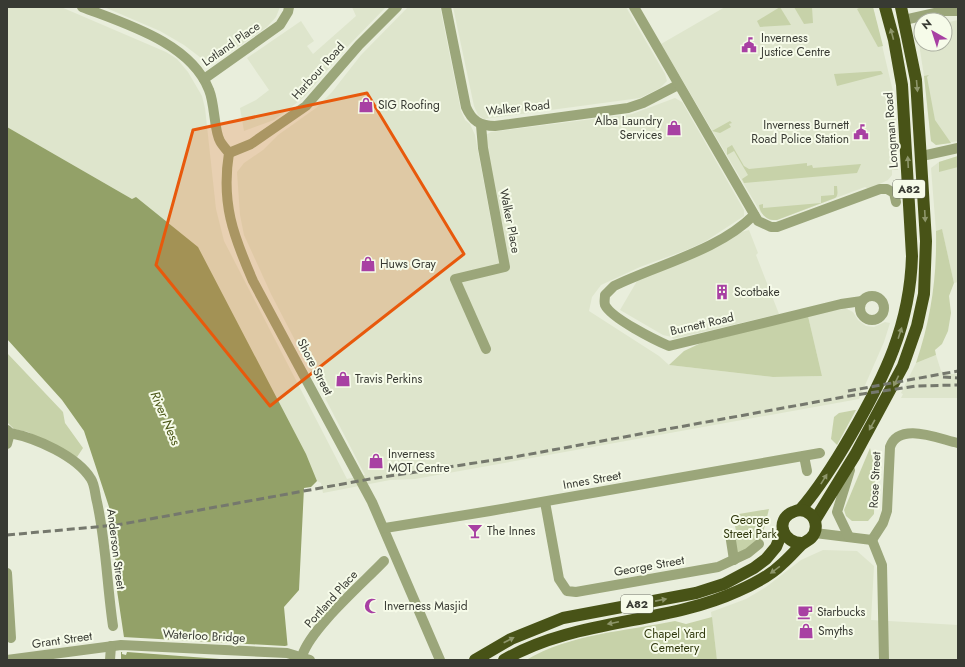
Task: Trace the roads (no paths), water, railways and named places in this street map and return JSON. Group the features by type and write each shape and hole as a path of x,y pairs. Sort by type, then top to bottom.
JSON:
{"highway":[{"name":"Longman Road","path":"800,510 816,492 871,399 886,370 907,307 912,256 902,84 894,40 885,7"},
{"name":"A82","path":"814,520 855,455 903,366 917,326 924,294 926,241 922,156 916,80 901,7"},
{"name":"A82","path":"475,660 511,639 563,618 696,593 724,584 754,568 766,559 776,546 787,516 790,513 800,510"},
{"path":"800,510 809,513 814,520 815,532"},
{"path":"783,530 788,539 797,543 803,543"},
{"name":"A82","path":"504,660 538,643 560,635 697,606 726,596 760,581 782,565 803,543 812,537 815,532"}],"street":[{"path":"82,7 117,21 175,48 192,62 204,79 214,104 219,140 229,153"},
{"name":"Harbour Road","path":"229,153 251,144 306,106 359,45 397,7"},
{"name":"Walker Road","path":"446,7 466,107 470,116 480,125 495,126 628,108 643,103 678,85"},
{"path":"634,7 754,215 765,225 777,227 880,189 887,189 894,193 896,202"},
{"name":"Lotland Place","path":"204,79 280,25 288,10"},
{"path":"904,20 944,12 958,11"},
{"name":"Walker Place","path":"480,125 505,267 455,279 486,349"},
{"path":"922,156 958,148"},
{"name":"Shore Street","path":"229,153 226,177 227,199 230,220 237,244 253,281 385,528 440,660"},
{"name":"Burnett Road","path":"754,215 745,224 694,253 614,286 604,296 605,304 618,318 669,346 858,303"},
{"path":"7,444 9,432"},
{"name":"Anderson Street","path":"9,432 51,448 83,467 92,481 103,533 113,626"},
{"name":"Rose Street","path":"872,540 883,523 887,511 891,442 900,434 915,433 958,443"},
{"name":"Innes Street","path":"385,528 545,502 820,453"},
{"path":"849,537 836,512 855,455"},
{"path":"804,456 807,471"},
{"name":"George Street","path":"545,502 559,579 567,591 576,592 718,567 748,553 759,544"},
{"path":"815,532 872,540 882,565 884,660"},
{"path":"730,534 734,560"},
{"name":"Portland Place","path":"306,658 304,650 315,635 335,611 384,561"},
{"path":"7,573 11,638"},
{"path":"110,660 116,645"},
{"name":"Waterloo Bridge","path":"116,645 287,652 306,658"},
{"name":"Grant Street","path":"7,660 47,657 116,645"}],"water":[{"name":"River Ness","path":"7,127 132,199 136,197 198,247 306,454 317,481 311,487 304,488 299,590 284,607 288,650 283,660 121,660 121,652 125,652 125,644 115,577 117,577 114,549 115,525 84,431 62,400 7,339"}],"railway":[{"path":"848,391 958,371"},
{"path":"943,377 958,378"},
{"path":"7,535 117,525 370,479 514,457 849,396 916,386 958,385"}],"place":[{"name":"Inverness Justice Centre","path":"749,45"},
{"name":"SIG Roofing","path":"366,105"},
{"name":"Alba Laundry Services","path":"674,128"},
{"name":"Inverness Burnett Road Police Station","path":"861,132"},
{"name":"Huws Gray","path":"368,264"},
{"name":"Scotbake","path":"722,292"},
{"name":"Travis Perkins","path":"343,379"},
{"name":"Inverness MOT Centre","path":"376,461"},
{"name":"The Innes","path":"475,531"},
{"name":"Inverness Masjid","path":"372,606"},
{"name":"Starbucks","path":"805,612"},
{"name":"Smyths","path":"806,631"}],"park label":[{"name":"George Street Park","path":"750,527"},
{"name":"Chapel Yard Cemetery","path":"675,641"}]}
